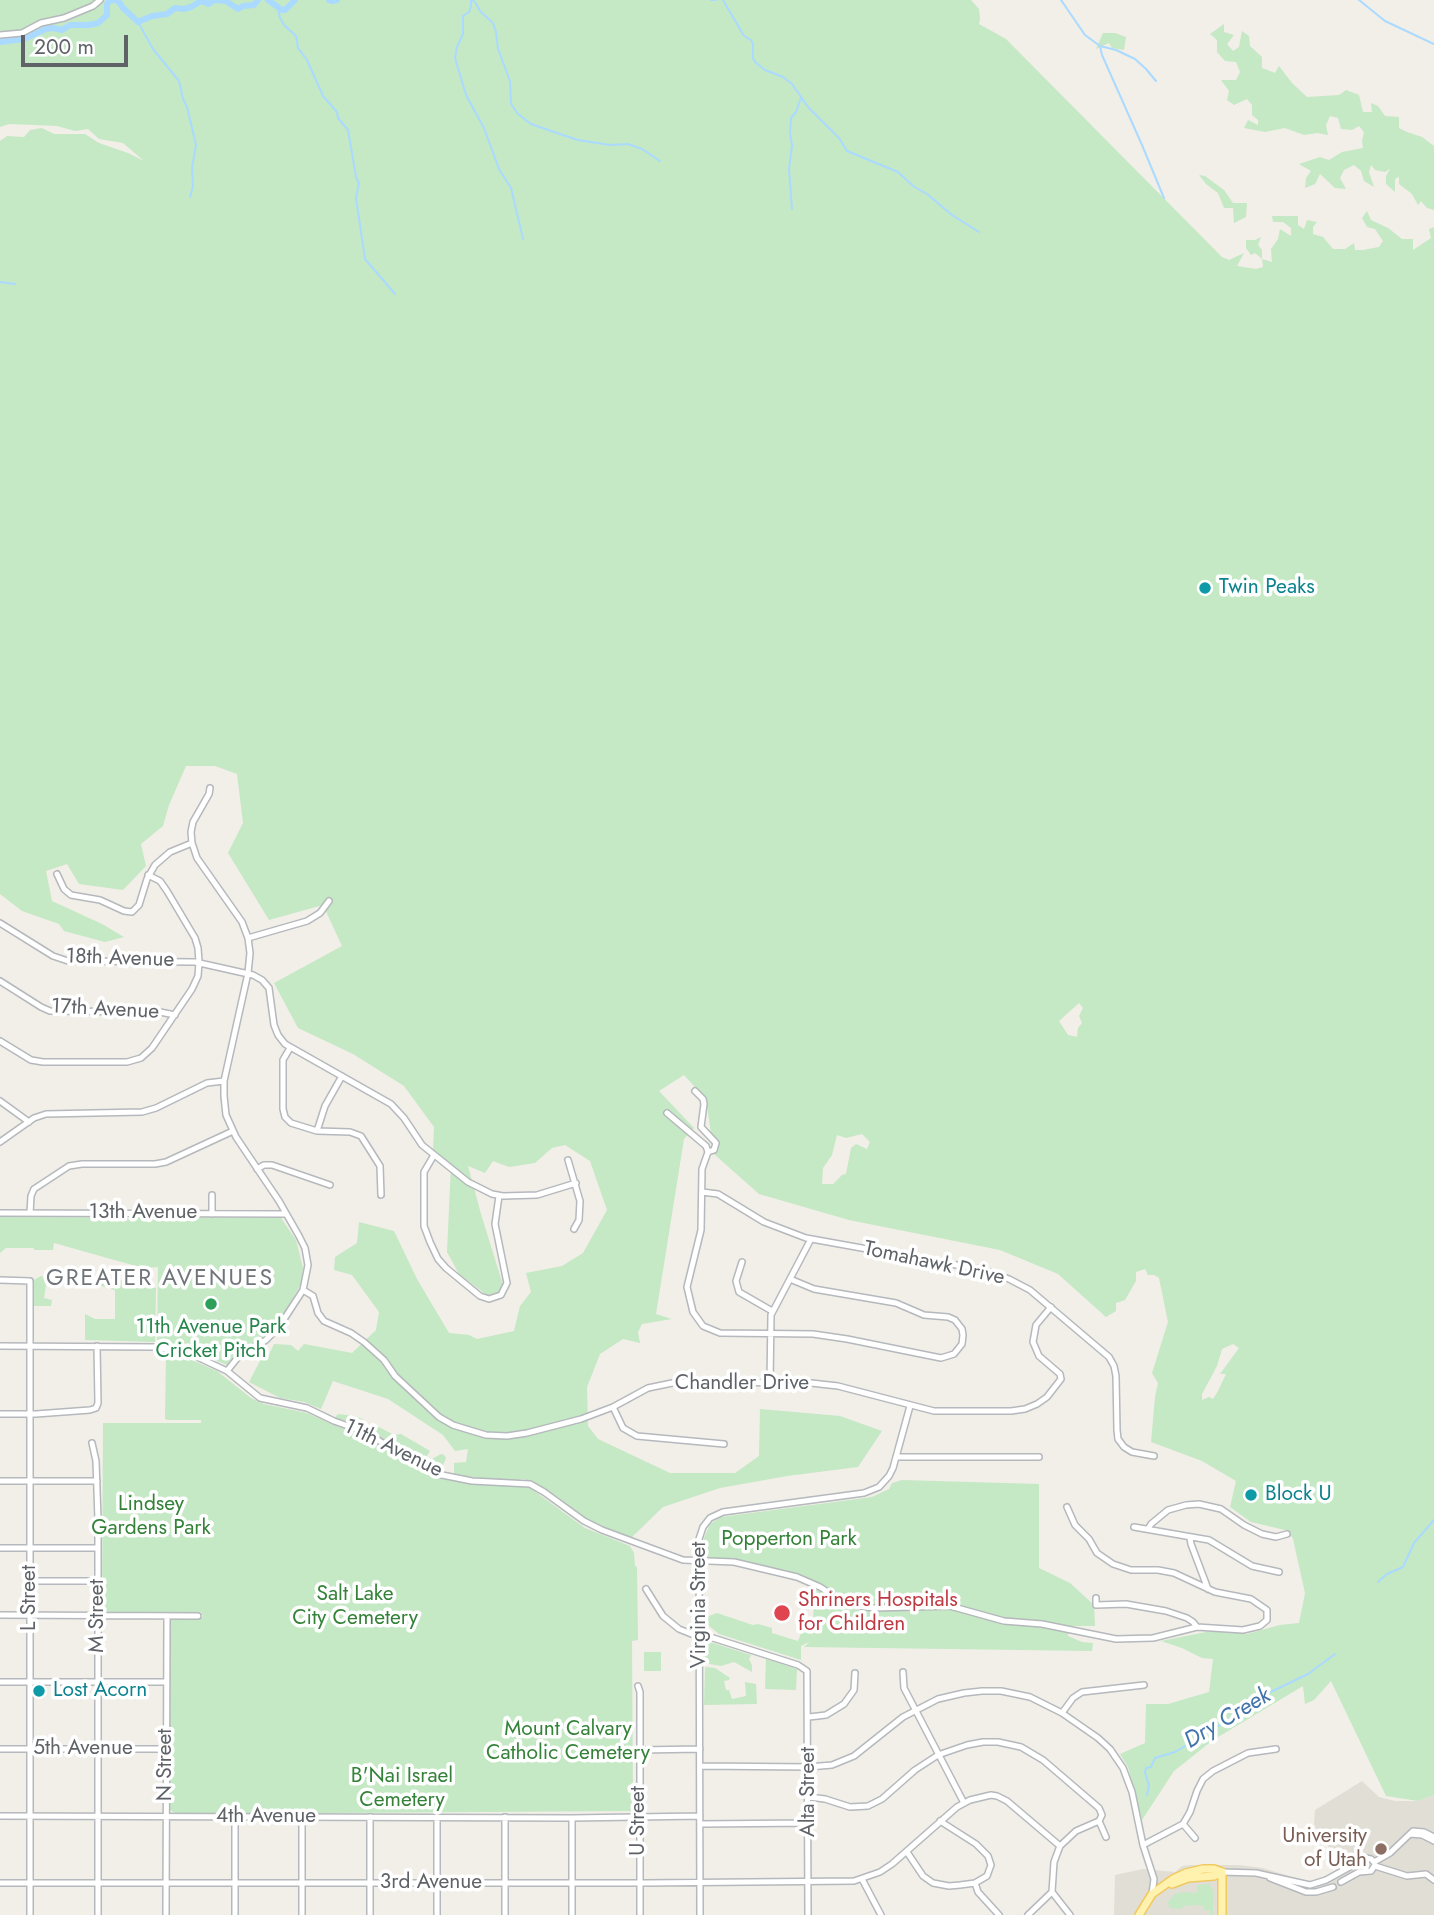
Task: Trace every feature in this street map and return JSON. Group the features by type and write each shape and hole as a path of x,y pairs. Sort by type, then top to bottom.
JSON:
{"main road":[{"path":"1141,1915 1152,1894 1164,1884 1198,1870 1214,1869 1222,1872"},
{"path":"1141,1915 1169,1886 1188,1878 1214,1876 1222,1872"},
{"path":"1222,1872 1222,1915"}],"street":[{"path":"0,35 22,33 44,22 64,18 93,6 100,0"},
{"path":"210,788 193,822 192,843 197,858 239,916 250,953 224,1082 225,1108 233,1131 286,1214 307,1255 307,1275 303,1290 273,1334 263,1343 239,1356 227,1371"},
{"path":"57,874 64,889 71,895 100,900 129,912 135,911 148,875 155,865 164,856 192,843"},
{"path":"0,1041 38,1062 127,1062 141,1058 149,1051 194,985 200,962 195,938 167,891 160,881 148,875"},
{"path":"248,939 307,921 320,913 329,901"},
{"name":"18th Avenue","path":"0,923 53,956 68,961 200,962 248,973"},
{"path":"248,973 262,980 269,988 274,1025 281,1040 290,1048 391,1104 419,1140 468,1182 499,1196 537,1195 576,1183"},
{"name":"17th Avenue","path":"0,981 50,1011 160,1012 175,1015"},
{"path":"290,1048 283,1060 284,1115 288,1121 317,1131 359,1134 380,1164 381,1195"},
{"path":"317,1131 325,1107 342,1076"},
{"path":"0,1142 38,1116 49,1113 142,1112 207,1083 224,1082"},
{"path":"695,1091 704,1104 701,1127 716,1143 714,1150 708,1152"},
{"path":"0,1101 29,1122"},
{"path":"667,1113 706,1146 708,1152 702,1166 702,1227 687,1284 693,1312 703,1326 724,1333 807,1333 839,1337 941,1357 954,1354 961,1346 963,1339 960,1326 948,1317 924,1315 896,1303 811,1288 790,1279"},
{"path":"30,1213 34,1189 69,1166 166,1163 233,1131"},
{"path":"434,1155 424,1172 424,1226 438,1259 486,1299 498,1297 505,1290 507,1283 495,1224 499,1196"},
{"path":"568,1160 579,1196 580,1213 574,1229"},
{"path":"257,1169 272,1165 330,1185"},
{"name":"Tomahawk Drive","path":"702,1192 718,1194 764,1222 795,1235 984,1270 1016,1282 1051,1307 1112,1361 1116,1376 1116,1430 1121,1443 1132,1452 1154,1456"},
{"path":"212,1195 212,1214"},
{"name":"13th Avenue","path":"0,1213 286,1214"},
{"path":"770,1382 772,1311 811,1239"},
{"path":"742,1262 736,1279 739,1292 772,1311"},
{"name":"L Street","path":"0,1280 30,1281 30,1915"},
{"name":"Chandler Drive","path":"303,1290 313,1296 318,1313 324,1321 359,1339 445,1421 494,1436 513,1436 581,1419 613,1407 648,1388 665,1384 829,1384 910,1406 940,1411 1011,1411 1031,1407 1042,1401 1061,1377 1040,1356 1033,1342 1036,1325 1051,1307"},
{"name":"11th Avenue","path":"0,1346 155,1347 176,1350 227,1371 260,1398 307,1408 365,1432 426,1470 463,1479 530,1484 602,1531 680,1559 740,1563 797,1577 820,1587 837,1599 858,1606 874,1608 945,1605 1004,1621 1035,1623 1108,1638 1148,1639 1197,1627"},
{"path":"0,1414 96,1408 97,1346"},
{"name":"Virginia Street","path":"700,1915 701,1531 707,1521 723,1512 870,1491 886,1480 891,1472 910,1406"},
{"path":"613,1407 623,1428 636,1436 724,1444"},
{"name":"M Street","path":"92,1443 96,1461 98,1548 98,1915"},
{"path":"897,1457 1039,1457"},
{"path":"0,1481 97,1481"},
{"path":"1148,1528 1168,1510 1199,1504 1220,1509 1257,1532 1269,1536 1287,1534"},
{"path":"1067,1507 1077,1528 1089,1539 1097,1553 1109,1562 1131,1570 1174,1573 1208,1589 1256,1601 1265,1608 1268,1617 1263,1625 1243,1630 1197,1627 1190,1620 1166,1611 1126,1604 1096,1605 1096,1598"},
{"path":"1134,1527 1211,1541 1252,1566 1279,1572"},
{"path":"1279,1536 1282,1544"},
{"path":"1190,1538 1208,1589"},
{"path":"0,1548 98,1548"},
{"path":"30,1581 98,1581"},
{"path":"646,1589 667,1620 700,1636"},
{"path":"0,1615 198,1616"},
{"name":"N Street","path":"166,1915 167,1616"},
{"name":"Alta Street","path":"700,1636 806,1669 809,1717 808,1915"},
{"path":"903,1672 904,1686 964,1803"},
{"path":"809,1717 826,1715 844,1704 854,1690 855,1673"},
{"path":"0,1682 166,1682"},
{"path":"1062,1713 1073,1698 1082,1692 1144,1685"},
{"name":"U Street","path":"638,1686 640,1915"},
{"path":"700,1766 832,1765 848,1759 916,1710 949,1696 1001,1691 1030,1697 1062,1713 1110,1749 1123,1768 1132,1792 1143,1845 1154,1879 1152,1894"},
{"path":"809,1797 850,1807 869,1806 882,1799 915,1770 960,1746 983,1742 1021,1747 1043,1760 1099,1808 1102,1815 1099,1821 1076,1831 1060,1846 1054,1862 1052,1892 1070,1915"},
{"name":"5th Avenue","path":"0,1749 166,1749"},
{"path":"640,1750 700,1749"},
{"path":"1143,1845 1184,1824 1203,1779 1213,1771 1248,1753 1276,1749"},
{"path":"880,1915 862,1879 887,1868 964,1803 987,1796 1001,1797 1060,1846"},
{"name":"4th Avenue","path":"0,1816 640,1817 809,1823"},
{"path":"235,1817 235,1915"},
{"path":"302,1817 302,1915"},
{"path":"370,1817 370,1915"},
{"path":"437,1817 437,1915"},
{"path":"505,1817 505,1915"},
{"path":"572,1818 572,1915"},
{"path":"907,1852 920,1873 929,1881 949,1886 975,1883 985,1878 991,1865 990,1858 976,1844 940,1821"},
{"path":"1099,1821 1107,1837"},
{"path":"1184,1824 1195,1838"},
{"path":"1222,1872 1250,1873 1310,1885 1371,1871 1375,1864 1413,1831 1419,1831 1434,1839"},
{"path":"1335,1880 1367,1858 1375,1864 1407,1876 1426,1874 1434,1880"},
{"path":"1362,1861 1361,1866 1365,1871"},
{"name":"3rd Avenue","path":"0,1883 640,1883 862,1879"},
{"path":"1154,1879 1164,1884"},
{"path":"975,1883 978,1892 999,1915"},
{"path":"1028,1915 1052,1892"}],"shaded area":[{"name":"University of Utah","path":"1362,1781 1379,1797 1395,1801 1418,1801 1434,1795 1434,1915 1114,1915 1115,1875 1143,1869 1175,1872 1182,1866 1191,1865 1239,1865 1263,1868 1308,1882 1327,1876 1336,1871 1327,1843 1318,1834 1314,1823 1315,1810"}],"green space":[{"path":"0,0 971,0 979,9 979,24 1006,39 1222,257 1229,260 1244,253 1237,266 1256,269 1263,267 1262,259 1272,262 1271,249 1278,239 1280,229 1291,236 1291,228 1283,222 1273,222 1272,216 1298,216 1298,225 1304,229 1307,220 1317,222 1313,227 1313,234 1323,237 1333,249 1345,249 1354,243 1355,250 1379,247 1383,241 1375,229 1367,227 1362,218 1367,211 1371,220 1402,239 1413,239 1413,250 1431,238 1429,229 1434,227 1434,1795 1418,1801 1386,1796 1331,1681 1314,1700 1305,1704 1303,1686 1213,1740 1174,1771 1142,1820 1128,1767 1120,1754 1145,1743 1146,1704 1168,1704 1209,1692 1213,1659 1202,1658 1161,1641 1216,1630 1247,1634 1299,1623 1305,1593 1289,1531 1251,1522 1230,1507 1236,1481 1202,1461 1151,1442 1158,1383 1152,1373 1168,1322 1159,1278 1148,1275 1145,1269 1136,1272 1136,1281 1125,1300 1116,1303 1116,1311 1106,1317 1058,1274 1000,1250 849,1220 759,1194 714,1154 706,1099 684,1075 659,1091 694,1128 684,1139 656,1314 672,1319 642,1324 638,1332 640,1343 623,1339 600,1354 587,1387 588,1426 598,1439 670,1473 735,1473 759,1456 760,1409 840,1416 882,1431 858,1467 720,1488 663,1507 631,1538 595,1525 555,1495 524,1479 507,1481 454,1475 454,1463 466,1462 468,1449 455,1451 443,1435 388,1399 333,1381 321,1409 304,1402 280,1398 249,1382 262,1357 267,1359 274,1344 291,1345 298,1351 304,1344 352,1353 376,1330 379,1312 352,1275 334,1270 335,1257 357,1243 359,1222 394,1231 417,1279 449,1333 469,1335 477,1339 514,1331 520,1306 531,1292 526,1273 562,1266 583,1253 607,1210 590,1161 565,1145 552,1148 535,1163 509,1167 493,1161 485,1173 468,1166 503,1285 498,1296 488,1296 459,1274 447,1252 451,1165 433,1149 434,1127 404,1086 353,1054 298,1028 274,983 342,946 323,905 269,920 228,853 243,823 237,774 215,766 186,766 163,826 141,844 146,866 123,890 79,884 67,864 46,871 52,901 124,937 105,942 64,931 59,924 22,911 0,894 0,141 7,136 24,137 30,130 42,128 54,134 85,134 99,143 144,161 123,143 99,139 88,129 75,131 57,126 9,124 0,127","holes":["1079,1003 1083,1008 1079,1016 1082,1023 1077,1037 1068,1035 1059,1021","862,1134 870,1142 867,1149 856,1144 851,1148 846,1174 833,1184 822,1184 823,1168 832,1155 837,1135 846,1138","1233,1344 1239,1348 1220,1374 1226,1374 1213,1399 1209,1397 1202,1400 1202,1394 1217,1366 1222,1349"]},
{"path":"1224,24 1224,32 1234,35 1227,44 1233,51 1239,47 1242,31 1249,36 1250,46 1262,57 1262,68 1275,73 1279,66 1307,97 1339,95 1346,90 1359,95 1363,112 1372,112 1371,103 1378,106 1385,116 1399,117 1399,128 1422,137 1434,146 1434,210 1427,208 1421,201 1418,205 1412,194 1399,184 1399,177 1395,179 1395,192 1386,184 1390,169 1385,172 1375,170 1371,165 1369,172 1374,187 1364,181 1361,171 1354,165 1344,170 1340,178 1346,189 1335,188 1320,174 1315,184 1305,188 1306,178 1311,171 1299,164 1320,157 1329,160 1342,152 1363,148 1364,132 1359,126 1352,130 1341,129 1338,118 1330,116 1326,125 1328,135 1304,135 1285,128 1265,132 1244,128 1248,120 1258,125 1258,120 1252,115 1252,105 1247,99 1234,105 1227,100 1229,91 1221,80 1236,80 1240,72 1236,62 1225,61 1217,52 1217,40 1210,34"},
{"path":"1103,33 1126,37 1124,50 1112,48 1109,43 1096,49"},
{"path":"1199,175 1205,176 1224,190 1233,203 1247,203 1246,217 1234,223 1233,208 1224,208 1218,193"},
{"path":"1261,237 1258,245 1262,250 1262,259 1255,253 1251,255 1246,248 1246,240"},
{"path":"0,1217 281,1218 296,1240 303,1268 301,1284 281,1319 264,1338 235,1354 227,1365 157,1340 158,1267 143,1268 54,1243 53,1250 6,1248 0,1253"},
{"path":"41,1276 47,1278 44,1298 52,1300 51,1306 34,1306 34,1280"},
{"path":"111,1277 141,1287 156,1288 155,1342 85,1340 85,1314 95,1319 115,1319 115,1290 110,1289 114,1279 109,1288 97,1283 98,1280 109,1283"},
{"name":"Salt Lake City Cemetery","path":"166,1353 185,1357 217,1371 251,1398 264,1404 307,1413 367,1437 431,1476 464,1483 530,1488 585,1528 630,1546 637,1567 638,1640 632,1641 633,1811 177,1814 170,1810 169,1622 172,1618 203,1616 201,1612 102,1612 103,1423 201,1423 201,1420 165,1419"},
{"path":"338,1414 356,1416 366,1421 368,1426 373,1424 394,1435 401,1434 430,1451 427,1456 432,1459 444,1455 444,1472 413,1458 370,1430 336,1418"},
{"name":"Popperton Park","path":"902,1480 1039,1484 1039,1568 1070,1583 1094,1605 1095,1626 1068,1626 1068,1636 1093,1643 1092,1651 804,1647 809,1642 801,1646 801,1660 719,1634 709,1626 706,1617 717,1613 753,1625 772,1628 772,1633 798,1641 802,1631 813,1634 814,1582 706,1558 704,1538 710,1524 721,1517 872,1497 889,1489 892,1483"},
{"path":"707,1642 751,1655 749,1659 752,1672 734,1662 721,1666 705,1663"},
{"path":"644,1652 661,1652 661,1671 644,1671"},
{"path":"766,1659 797,1669 796,1690 765,1689"},
{"path":"705,1667 715,1668 730,1678 724,1681 732,1699 746,1696 745,1682 756,1684 757,1704 704,1705"},
{"path":"1209,1884 1213,1890 1213,1915 1210,1915 1210,1910 1204,1910 1204,1906 1169,1908 1168,1902 1175,1894 1197,1893 1197,1885"}],"waterway":[{"path":"0,42 24,39 46,29 62,30 70,25 98,23 107,15 107,4 113,0"},
{"path":"115,0 138,22 167,14 175,8 191,7 201,1 209,4 214,0 226,1 238,9 254,5 258,0"},
{"path":"268,0 282,10 295,0"},
{"path":"329,0 337,0"},
{"path":"471,0 469,12 463,16 463,34 455,58 466,95 484,128 499,169 511,188 523,239"},
{"path":"472,0 493,23 498,49 510,81 511,104 518,114 531,124 578,140 610,145 628,144 642,149 660,161"},
{"path":"711,0 716,0"},
{"path":"723,0 744,36 751,40 755,62 792,84 808,107 839,138 847,151 898,172 952,215 979,232"},
{"path":"1061,0 1085,35 1100,46 1135,59 1156,81"},
{"path":"1359,0 1385,21 1434,44"},
{"path":"278,8 284,25 296,36 298,48 307,60 323,96 348,130 359,183 356,198 365,259 395,294"},
{"path":"138,22 153,49 179,81 187,107 196,145 190,197"},
{"path":"1100,46 1164,198"},
{"path":"792,209 789,169 791,118 801,98"},
{"path":"0,282 15,284"},
{"name":"Dry Creek","path":"1378,1582 1387,1574 1403,1567 1414,1543 1434,1520"},
{"name":"Dry Creek","path":"1147,1795 1149,1786 1145,1772 1155,1758 1175,1752 1238,1714 1258,1698 1308,1674 1335,1654"}],"place":[{"name":"Twin Peaks","path":"1205,588"},
{"name":"11th Avenue Park Cricket Pitch","path":"211,1304"},
{"name":"Block U","path":"1251,1495"},
{"name":"Shriners Hospitals for Children","path":"782,1613"},
{"name":"Lost Acorn","path":"39,1691"},
{"name":"University of Utah","path":"1381,1849"}],"district":[{"name":"GREATER AVENUES","path":"160,1279"}],"park label":[{"name":"Lindsey Gardens Park","path":"151,1517"},
{"name":"Mount Calvary Catholic Cemetery","path":"568,1742"},
{"name":"B'Nai Israel Cemetery","path":"402,1789"}]}
